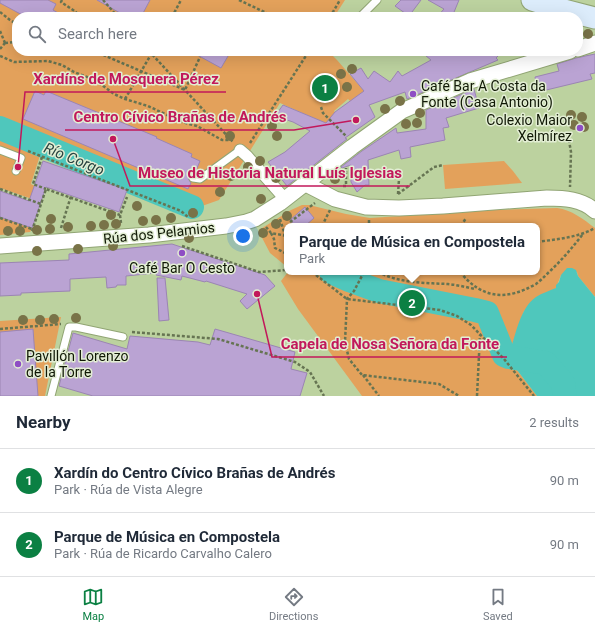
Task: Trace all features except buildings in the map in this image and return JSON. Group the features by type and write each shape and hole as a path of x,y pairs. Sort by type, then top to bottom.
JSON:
{"main road":[{"path":"532,0 575,12"}],"street":[{"path":"583,47 595,43"},
{"name":"Rúa dos Pelamios","path":"0,246 149,235 236,225 255,219 311,180 352,147 402,111 470,81 553,56"},
{"path":"240,150 247,156 262,178 285,199"},
{"path":"311,180 324,202 342,201 366,207 399,208 443,206 547,198 570,199 587,204 595,210"}],"lane":[{"path":"366,12 377,0"},
{"path":"0,150 21,158 16,172"},
{"path":"193,178 200,179 240,150"},
{"path":"51,396 69,327 76,326 124,335"}],"path":[{"path":"62,0 61,2 76,12"},
{"path":"103,0 114,12"},
{"path":"175,12 181,0"},
{"path":"239,0 264,12"},
{"path":"333,12 340,0"},
{"path":"0,12 12,21"},
{"path":"0,31 5,42"},
{"path":"5,42 12,42"},
{"path":"0,49 5,42"},
{"path":"0,56 14,62 48,61 62,65 74,72 95,80 125,99 148,106 182,122 197,126 222,140 230,140"},
{"path":"105,56 185,90"},
{"path":"125,99 150,56"},
{"path":"155,56 240,150 252,141 306,56"},
{"path":"185,90 200,57"},
{"path":"321,107 324,113 350,141"},
{"path":"568,135 571,152 570,199"},
{"path":"21,148 181,211 190,219"},
{"path":"42,157 33,184 120,214"},
{"path":"398,194 434,167 444,165"},
{"path":"344,186 346,186 346,171"},
{"path":"398,200 399,179"},
{"path":"0,189 41,204"},
{"path":"31,234 46,189"},
{"path":"60,232 71,197"},
{"path":"121,226 120,214 127,197"},
{"path":"291,223 290,222 324,202"},
{"path":"322,223 324,202"},
{"path":"276,216 281,222 284,230"},
{"path":"0,218 33,229"},
{"path":"264,224 274,239 275,248 284,252"},
{"path":"540,241 583,234 595,228"},
{"path":"271,233 284,235"},
{"path":"384,275 416,283 450,284 476,289 497,296 516,293 537,283 557,265 583,234"},
{"path":"181,245 258,272 284,270"},
{"path":"316,275 347,299 440,310 458,316 471,325 504,359 534,396"},
{"path":"363,275 354,291 347,299 345,342 349,359 379,396"},
{"path":"463,275 476,289"},
{"path":"0,329 66,323"},
{"path":"124,335 218,339 295,362 310,372 324,396"},
{"path":"477,396 480,335"},
{"path":"362,375 439,384 459,396"}],"shaded area":[{"path":"0,0 345,0 337,12 12,12 12,56 333,56 365,92 352,103 348,99 334,111 346,124 338,132 322,122 280,103 219,200 202,206 0,122"},
{"path":"0,131 42,149 31,184 43,190 38,201 0,188"},
{"path":"504,161 522,183 445,189 443,165"},
{"path":"302,205 309,205 370,218 494,210 562,209 577,215 595,228 595,297 578,276 577,272 561,275 556,288 524,311 510,351 510,361 537,396 362,396 298,309 281,281 286,275 540,275 540,223 284,223 284,265 270,253 259,230 291,210"},
{"path":"0,217 32,228 30,232 0,235"},
{"path":"61,317 45,396 0,396 0,321"}],"water":[{"path":"567,268 576,270 578,276 595,297 595,396 537,396 510,361 510,351 519,322 526,308 536,297 556,288 561,275"}],"waterway":[{"name":"Río Corgo","path":"0,128 192,207"},
{"name":"Río Corgo","path":"338,275 379,291 487,313 504,355 546,363 563,383 565,396"}],"place":[{"name":"Xardín do Centro Cívico Brañas de Andrés","path":"325,88"},
{"name":"Café Bar A Costa da Fonte (Casa Antonio)","path":"413,94"},
{"name":"Centro Cívico Brañas de Andrés","path":"356,120"},
{"name":"Colexio Maior Xelmírez","path":"580,128"},
{"name":"Museo de Historia Natural Luís Iglesias","path":"113,139"},
{"name":"Xardíns de Mosquera Pérez","path":"18,167"},
{"name":"Café Bar O Cesto","path":"182,253"},
{"name":"Capela de Nosa Señora da Fonte","path":"257,294"},
{"name":"Parque de Música en Compostela","path":"412,303"},
{"name":"Pavillón Lorenzo de la Torre","path":"18,364"}]}
